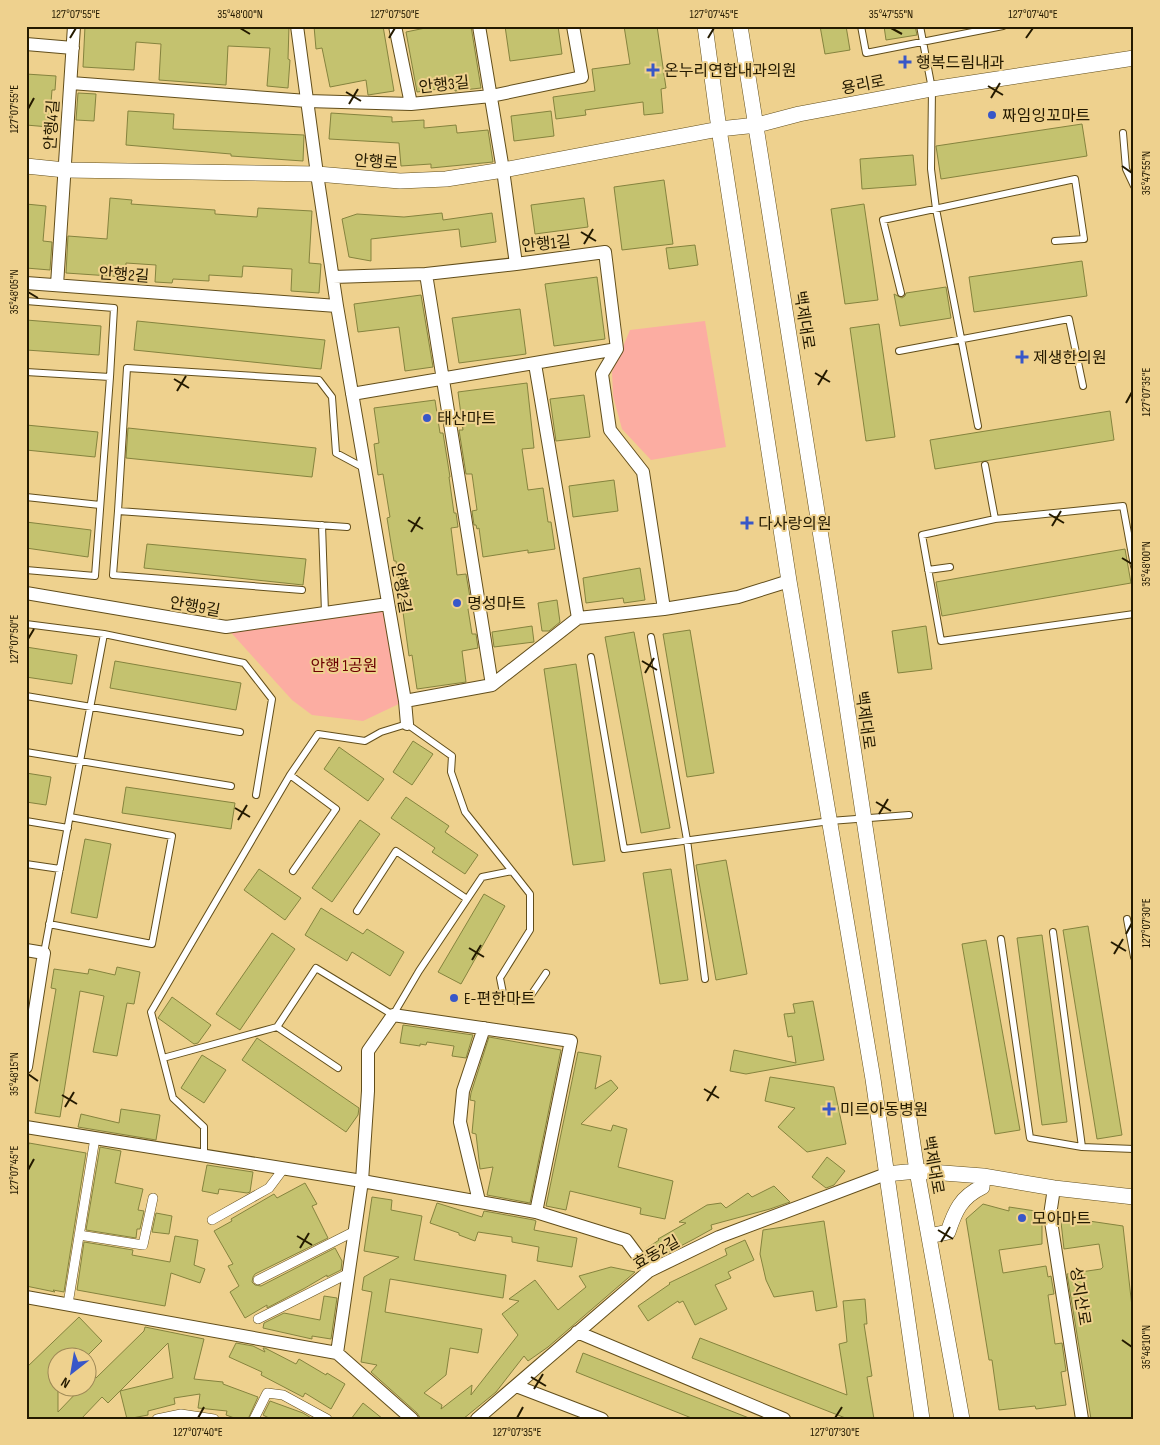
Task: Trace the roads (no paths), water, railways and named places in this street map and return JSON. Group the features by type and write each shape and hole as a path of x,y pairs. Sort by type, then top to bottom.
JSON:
{"street":[{"name":"안행4길","path":"57,286 74,26"},
{"path":"297,26 316,174"},
{"path":"395,26 411,104"},
{"name":"안행1길","path":"479,26 503,170 516,264 605,252 617,350"},
{"name":"안행3길","path":"150,90 307,101 411,104 491,96 582,77 573,26"},
{"path":"705,26 719,129 789,581 871,1070 922,1419"},
{"name":"백제대로","path":"740,26 828,581 917,1171 962,1419"},
{"path":"26,44 73,48"},
{"name":"용리로","path":"719,129 757,125 799,114 932,88 1134,58"},
{"name":"안행4길","path":"70,84 150,90"},
{"name":"안행로","path":"26,166 65,170 316,174 400,181 446,178 503,170 719,129"},
{"name":"안행2길","path":"316,174 408,724"},
{"path":"333,277 426,274 516,264"},
{"path":"426,274 492,686"},
{"name":"안행2길","path":"27,284 337,306"},
{"path":"617,350 602,374 610,430 643,472 664,609"},
{"path":"352,394 617,350"},
{"path":"535,364 578,618"},
{"path":"405,701 492,686 578,618 664,609 738,597 789,581"},
{"name":"안행9길","path":"26,593 226,627 388,604"},
{"path":"26,950 44,953 26,1067"},
{"path":"338,1353 362,1181 368,1091 368,1051 393,1015 571,1040 536,1212"},
{"path":"479,1201 460,1122 463,1090 484,1028"},
{"path":"26,1127 362,1181 536,1212 626,1240 649,1271"},
{"path":"68,1304 95,1138"},
{"path":"212,1220 269,1188 284,1168"},
{"path":"886,1174 917,1171 983,1176 1054,1188 1134,1196"},
{"name":"효동2길","path":"477,1419 649,1271 719,1237 886,1174"},
{"path":"929,1236 948,1232 955,1211 970,1193 982,1188 983,1176"},
{"name":"성지산로","path":"1054,1188 1050,1215 1082,1414"},
{"path":"79,1235 143,1245 153,1198"},
{"path":"258,1280 355,1231"},
{"path":"258,1319 349,1273"},
{"path":"26,1297 338,1353 412,1419"},
{"path":"576,1332 784,1419"},
{"path":"516,1386 602,1419"},
{"path":"254,1419 267,1393 283,1395 327,1419"},
{"path":"158,1419 181,1414 214,1419"}],"lane":[{"path":"861,26 866,53 977,29 1003,26"},
{"path":"920,26 932,88 931,169 936,209 978,426"},
{"path":"1124,133 1126,169 1134,186"},
{"path":"901,294 883,220 1076,179 1084,239 1055,241"},
{"path":"26,301 114,308 95,576 26,570"},
{"path":"899,351 1069,319 1083,386"},
{"path":"302,590 113,575 127,368 319,380 332,397 336,453 365,468"},
{"path":"26,372 110,377"},
{"path":"985,465 996,519"},
{"path":"26,498 100,505"},
{"path":"1134,566 1123,506 996,519 922,535 941,641 1134,614"},
{"path":"118,511 347,527"},
{"path":"322,525 325,613"},
{"path":"928,570 950,567"},
{"path":"26,624 104,634 244,664 272,699 256,794"},
{"path":"44,953 104,634"},
{"path":"651,637 687,840 706,979"},
{"path":"591,657 624,849 830,821 909,814"},
{"path":"26,696 240,732"},
{"path":"204,1156 204,1127 173,1098 151,1012 290,776 318,734 365,741 381,732 408,724 452,756 451,772 465,812 530,894 530,930 500,978 503,993 516,1001 527,1001 546,973"},
{"path":"26,752 230,786"},
{"path":"290,776 336,809 293,871"},
{"path":"49,924 152,944 172,836 70,817"},
{"path":"26,821 68,828"},
{"path":"357,911 396,851 467,899"},
{"path":"26,864 60,870"},
{"path":"163,1058 277,1027 316,968 393,1015 419,971 482,877 512,872"},
{"path":"1127,919 1134,957"},
{"path":"1053,932 1082,1147"},
{"path":"1001,939 1030,1138 1082,1147 1134,1148"},
{"path":"277,1027 338,1068"}],"place":[{"name":"행복드림내과","path":"905,62"},
{"name":"온누리연합내과의원","path":"653,70"},
{"name":"짜임잉꼬마트","path":"992,115"},
{"name":"제생한의원","path":"1022,357"},
{"name":"태산마트","path":"427,418"},
{"name":"다사랑의원","path":"747,523"},
{"name":"명성마트","path":"457,603"},
{"name":"E-편한마트","path":"454,998"},
{"name":"미르아동병원","path":"829,1109"},
{"name":"모아마트","path":"1022,1218"}],"park label":[{"name":"안행 1공원","path":"344,665"}]}
